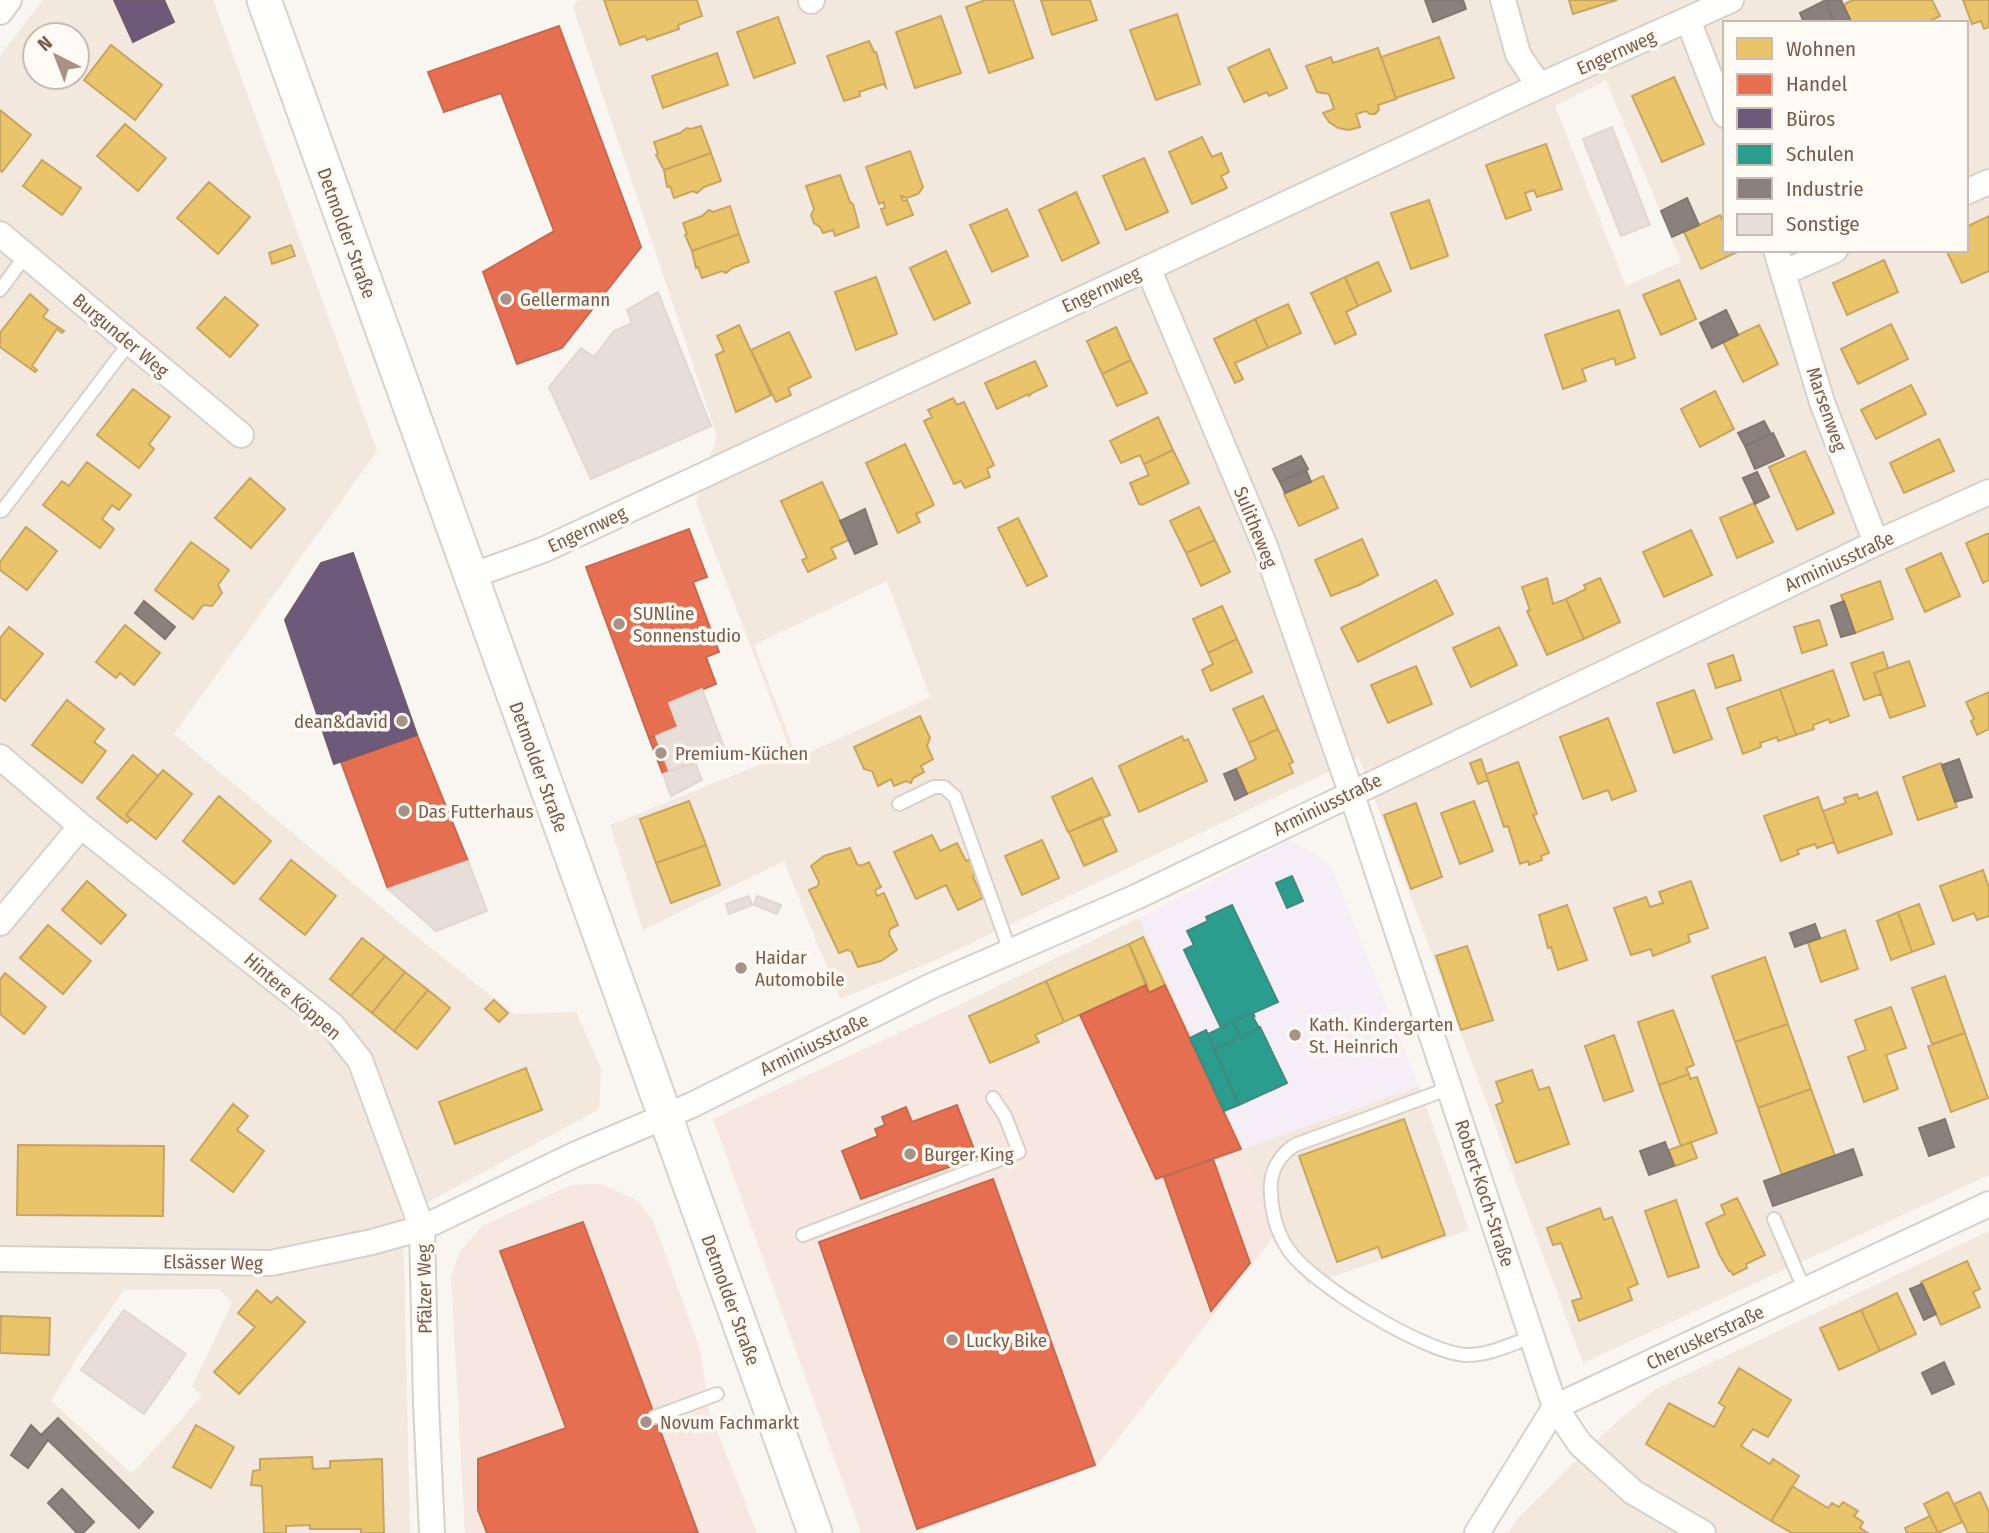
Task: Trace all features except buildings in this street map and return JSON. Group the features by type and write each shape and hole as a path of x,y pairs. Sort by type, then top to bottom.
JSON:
{"main road":[{"name":"Detmolder Straße","path":"264,0 815,1533"}],"street":[{"path":"0,12 9,0"},
{"path":"1503,0 1518,54 1539,86"},
{"name":"Engernweg","path":"471,576 543,550 1539,86 1731,0"},
{"path":"1688,20 1723,110"},
{"path":"1968,191 1989,182"},
{"name":"Burgunder Weg","path":"0,234 242,435"},
{"name":"Marsenweg","path":"1825,252 1781,261 1822,402 1876,543"},
{"name":"Sulitheweg","path":"1148,268 1265,546 1351,792"},
{"name":"Arminiusstraße","path":"665,1116 931,986 1136,897 1351,792 1989,492"},
{"name":"Hintere Köppen","path":"0,757 81,826 332,1024 360,1060 422,1228"},
{"name":"Robert-Koch-Straße","path":"1351,792 1555,1407 1580,1444 1633,1492 1703,1533"},
{"path":"0,923 81,826"},
{"name":"Pfälzer Weg","path":"432,1533 422,1228 574,1155 665,1116"},
{"name":"Cheruskerstraße","path":"1555,1407 1989,1204"},
{"name":"Elsässer Weg","path":"0,1259 271,1263 372,1242 422,1228"},
{"path":"1477,1533 1555,1407"}],"lane":[{"path":"0,290 26,255"},
{"path":"2,511 130,342"},
{"path":"899,804 934,788 944,787 955,797 1010,951"},
{"path":"1450,1088 1295,1144 1284,1152 1274,1168 1270,1184 1279,1233 1290,1252 1332,1290 1379,1318 1439,1348 1454,1353 1481,1354 1532,1337"},
{"path":"803,1235 1019,1152 1006,1116 993,1098"},
{"path":"1774,1219 1805,1291"},
{"path":"655,1417 718,1394"}],"shaded area":[{"path":"43,0 213,0 377,451 174,734 423,942 514,1014 576,1012 601,1068 599,1109 403,1216 410,1533 0,1533 0,56 21,29 21,91 91,91 91,21 27,21","holes":["219,1289 232,1303 192,1387 202,1396 132,1474 51,1401 80,1353 124,1290"]},
{"path":"578,0 1989,0 1989,1175 1583,1363 1359,757 936,960 840,999 784,861 643,930 610,825 791,752 696,503 717,436 573,7","holes":["1606,80 1681,262 1626,286 1555,106","887,581 930,697 797,758 754,645"]},
{"name":"Kath. Kindergarten St. Heinrich","path":"1290,840 1330,864 1419,1086 1243,1149 1139,918"},
{"path":"1139,918 1168,984 1149,993 1145,985 1081,1014 1084,1022 988,1066 959,1005"},
{"path":"1168,984 1243,1149 1275,1235 1097,1466 915,1533 861,1533 713,1119 959,1005 988,1065 1083,1022 1080,1015 1146,985 1149,992"},
{"path":"1419,1086 1469,1230 1308,1285 1275,1235 1243,1149"},
{"path":"601,1184 636,1200 653,1220 700,1349 709,1410 757,1533 465,1533 451,1277 460,1251 482,1226 571,1185"},
{"path":"1989,1231 1989,1533 1508,1533 1517,1519 1610,1428 1656,1389"}],"place":[{"name":"Gellermann","path":"506,299"},
{"name":"SUNline Sonnenstudio","path":"619,624"},
{"name":"dean&david","path":"402,721"},
{"name":"Premium-Küchen","path":"661,753"},
{"name":"Das Futterhaus","path":"404,811"},
{"name":"Haidar Automobile","path":"741,968"},
{"name":"Kath. Kindergarten St. Heinrich","path":"1295,1035"},
{"name":"Burger King","path":"910,1154"},
{"name":"Lucky Bike","path":"952,1340"},
{"name":"Novum Fachmarkt","path":"646,1422"}]}
